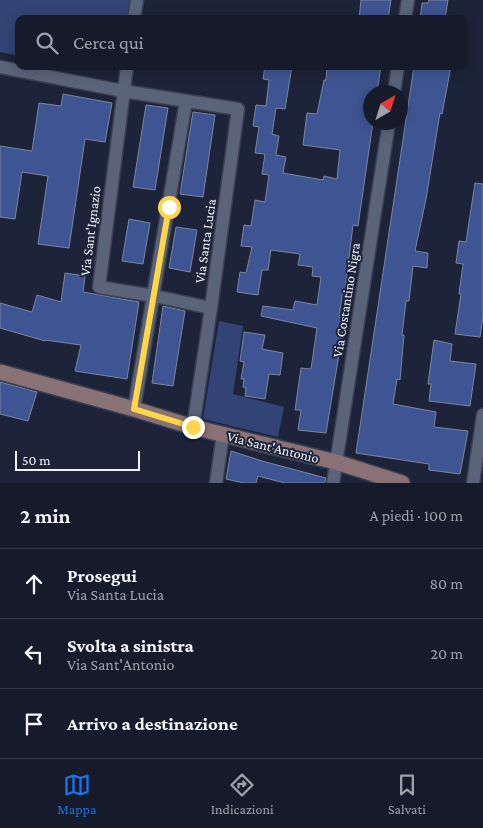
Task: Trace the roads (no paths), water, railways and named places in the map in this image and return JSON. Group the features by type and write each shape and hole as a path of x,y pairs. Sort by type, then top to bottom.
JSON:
{"street":[{"path":"135,15 137,0"},
{"path":"406,15 408,0"},
{"name":"Via Santa Lucia","path":"0,67 15,70"},
{"name":"Via Santa Lucia","path":"15,70 123,91 238,109 193,427"},
{"name":"Via Sant'Ignazio","path":"126,70 99,287 211,308"},
{"path":"395,85 397,70"},
{"path":"134,409 186,101"},
{"name":"Via Costantino Nigra","path":"333,483 388,130"},
{"name":"Via Sant'Antonio","path":"0,372 193,427 336,462 402,483"},
{"path":"473,483 483,415"},
{"path":"216,483 222,434"}]}
